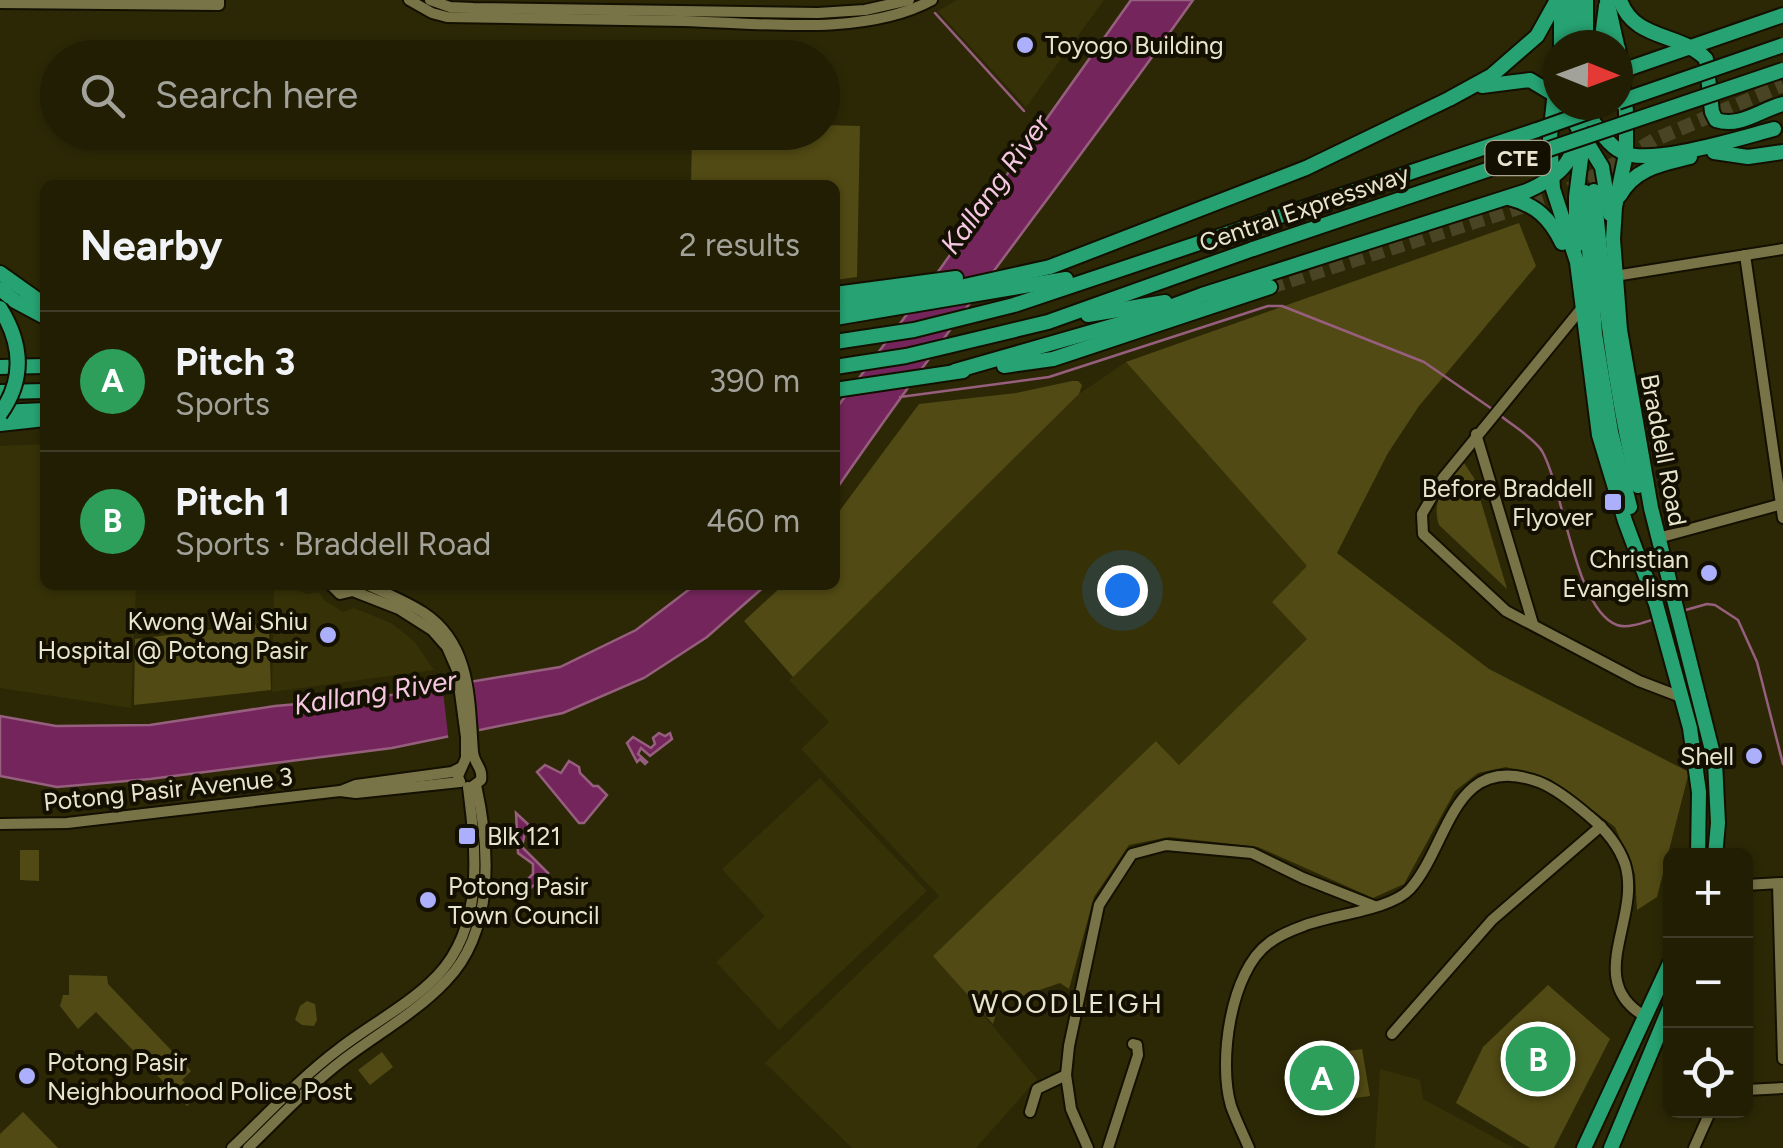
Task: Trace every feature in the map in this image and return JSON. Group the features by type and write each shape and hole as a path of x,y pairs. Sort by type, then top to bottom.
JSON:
{"highway":[{"path":"1559,0 1560,30"},
{"path":"840,304 960,286 1079,254 1306,168 1471,88 1528,46 1547,24 1559,0"},
{"path":"1574,0 1575,30"},
{"path":"1586,0 1586,30"},
{"path":"1604,30 1607,0"},
{"name":"Braddell Road","path":"1607,0 1614,30"},
{"path":"1620,0 1627,15 1644,30 1690,47 1706,59 1716,120 1740,121 1783,104"},
{"path":"1633,70 1783,14"},
{"path":"1633,97 1783,45"},
{"name":"Central Expressway","path":"840,366 984,339 1048,322 1783,70"},
{"path":"1471,88 1530,80 1543,88"},
{"name":"Braddell Road","path":"1554,120 1552,180 1557,208 1577,262 1599,435 1625,521 1668,613"},
{"name":"Central Expressway","path":"840,341 914,330 1014,305 1563,120"},
{"path":"955,371 1140,318 1508,198 1552,180 1567,165 1585,120"},
{"path":"1577,262 1578,174 1586,120"},
{"path":"1588,120 1602,167 1613,239"},
{"path":"1591,120 1614,147 1626,154 1651,156 1709,146 1779,126"},
{"name":"Braddell Road","path":"1626,120 1626,154 1614,206 1616,276 1631,406 1658,538 1681,697 1697,764 1698,848"},
{"path":"1614,206 1629,181 1641,172 1714,152 1779,126"},
{"path":"1714,152 1748,157 1783,152"},
{"path":"1578,174 1586,166 1602,167"},
{"path":"1590,192 1595,334 1612,432 1668,613 1708,724 1718,823 1716,848"},
{"path":"1508,198 1529,204 1548,219 1565,249 1578,286"},
{"path":"840,293 1022,269"},
{"path":"840,317 1116,270"},
{"path":"0,273 40,301"},
{"path":"840,389 1054,359 1270,287"},
{"path":"0,289 40,313"},
{"path":"1048,322 1202,295"},
{"path":"0,308 15,338 19,364 15,386 0,413"},
{"path":"0,366 40,366"},
{"path":"0,392 40,390"},
{"path":"0,413 40,410"},
{"path":"0,424 40,420"},
{"path":"1584,1148 1663,978"},
{"path":"1611,1148 1663,1024"}],"street":[{"path":"0,3 219,5 219,0"},
{"path":"409,0 432,14 448,17 778,23 866,20 932,0"},
{"path":"430,0 473,8 778,13 865,10 909,0"},
{"path":"1616,276 1783,248"},
{"path":"1745,255 1783,518"},
{"path":"1581,309 1476,434 1426,506 1423,534 1506,611 1649,686 1681,697"},
{"path":"1476,434 1533,624"},
{"path":"1658,538 1782,504"},
{"path":"358,590 432,630 461,669"},
{"path":"232,1148 333,1054 426,986 448,962 468,920 474,881 461,669 441,627 426,614 378,590"},
{"path":"467,762 482,776 468,785"},
{"name":"Potong Pasir Avenue 3","path":"340,791 356,785 452,772 467,762"},
{"path":"1249,1148 1230,1103 1225,1045 1244,976 1266,944 1304,925 1375,907 1409,891 1454,808 1475,784 1503,775 1540,782 1573,802 1608,832 1625,864 1628,893 1614,981 1620,995 1646,1016"},
{"path":"248,1148 339,1062 433,993 458,968 476,930 484,885 484,820 468,785"},
{"name":"Potong Pasir Avenue 3","path":"0,824 67,823 340,791 468,785"},
{"path":"1392,1034 1492,920 1601,826"},
{"path":"1088,1148 1071,1109 1066,1075 1098,905 1132,854 1166,845 1252,853 1375,907"},
{"path":"1753,885 1780,884 1783,1059"},
{"path":"1108,1148 1126,1100 1132,1067"},
{"path":"1030,1112 1037,1089 1066,1075"},
{"path":"1753,1090 1783,1088"},
{"path":"1694,1148 1707,1118"}],"shaded area":[{"path":"957,0 1104,0 1026,107 938,11"},
{"path":"1131,0 1193,0 840,484 840,403"},
{"path":"840,125 860,126 857,277 840,279 840,180 691,180 692,150 840,150"},
{"path":"1519,223 1536,266 1419,406 1388,453 1337,553 1489,669 1689,772 1670,848 1663,848 1663,874 1657,897 1637,910 1635,874 1615,827 1550,779 1506,767 1478,773 1455,791 1404,884 1373,898 1258,847 1169,837 1129,845 1094,897 1069,989 1060,983 999,1004 993,1024 933,956 1156,741 1179,765 1307,639 1272,602 1307,566 1126,362"},
{"path":"1126,362 1308,566 1307,639 1179,765 1157,741 934,956 1037,1079 976,1148 852,1148 765,1063 939,896 801,749 829,722 789,680 1079,394"},
{"path":"1072,381 1082,385 1079,394 793,677 744,621 778,590 840,590 840,510 919,404 1016,393"},
{"path":"40,444 40,590 136,590 131,708 0,688 0,446"},
{"path":"1462,460 1474,478 1507,589 1439,525 1439,499"},
{"path":"274,590 319,592 343,612 354,608 391,623 414,641 434,670 272,692"},
{"path":"688,590 760,590 707,637 644,678 563,713 392,748 150,779 57,787 0,776 0,716 56,726 150,725 275,706 379,697 560,667 636,630"},
{"path":"260,624 261,633 269,632 271,690 134,705 135,639"},
{"path":"659,733 670,733 672,739 650,756 641,748 638,754 647,762 637,762 627,743 633,737 651,748"},
{"path":"569,761 607,795 584,823 579,823 537,772 545,765 561,773"},
{"path":"820,778 927,891 779,1030 716,962 765,916 722,869"},
{"path":"516,813 531,827 525,833 522,847 548,873 518,899 519,888 533,874 533,864 518,853"},
{"path":"20,850 39,850 39,881 20,880"},
{"path":"69,975 107,976 108,984 191,1071 182,1080 198,1096 187,1106 96,1012 78,1029 60,1006 63,995 69,995"},
{"path":"1548,985 1610,1039 1554,1148 1530,1148 1456,1103 1483,1047"},
{"path":"307,1001 315,1004 314,1026 295,1020 300,1006"},
{"path":"1362,1049 1370,1096 1342,1100 1335,1053"},
{"path":"382,1052 393,1067 370,1085 358,1070"},
{"path":"1332,1053 1338,1099 1312,1104 1305,1056"},
{"path":"1380,1069 1420,1080 1423,1099 1514,1148 1375,1148"},
{"path":"23,1112 58,1148 0,1148 0,1134"}],"pier":[{"path":"471,675 480,737 449,743 442,683"}],"waterway":[{"name":"Kallang River","path":"935,13 1024,111"},
{"path":"900,397 1049,377 1268,306 1282,306 1424,362 1495,411"},
{"path":"1501,416 1542,451 1581,574 1603,615 1621,626 1655,619"},
{"path":"1682,611 1715,605 1738,620 1757,662 1783,764"}],"tunnel":[{"path":"1270,287 1550,198 1654,140 1783,85"}],"place":[{"name":"Toyogo Building","path":"1025,45"},
{"name":"Before Braddell Flyover","path":"1613,502"},
{"name":"Christian Evangelism","path":"1709,573"},
{"name":"Kwong Wai Shiu Hospital @ Potong Pasir","path":"328,635"},
{"name":"Shell","path":"1754,756"},
{"name":"Blk 121","path":"467,836"},
{"name":"Potong Pasir Town Council","path":"428,900"},
{"name":"Pitch 1","path":"1538,1059"},
{"name":"Potong Pasir Neighbourhood Police Post","path":"27,1076"},
{"name":"Pitch 3","path":"1322,1078"}],"district":[{"name":"WOODLEIGH","path":"1068,1003"}]}
